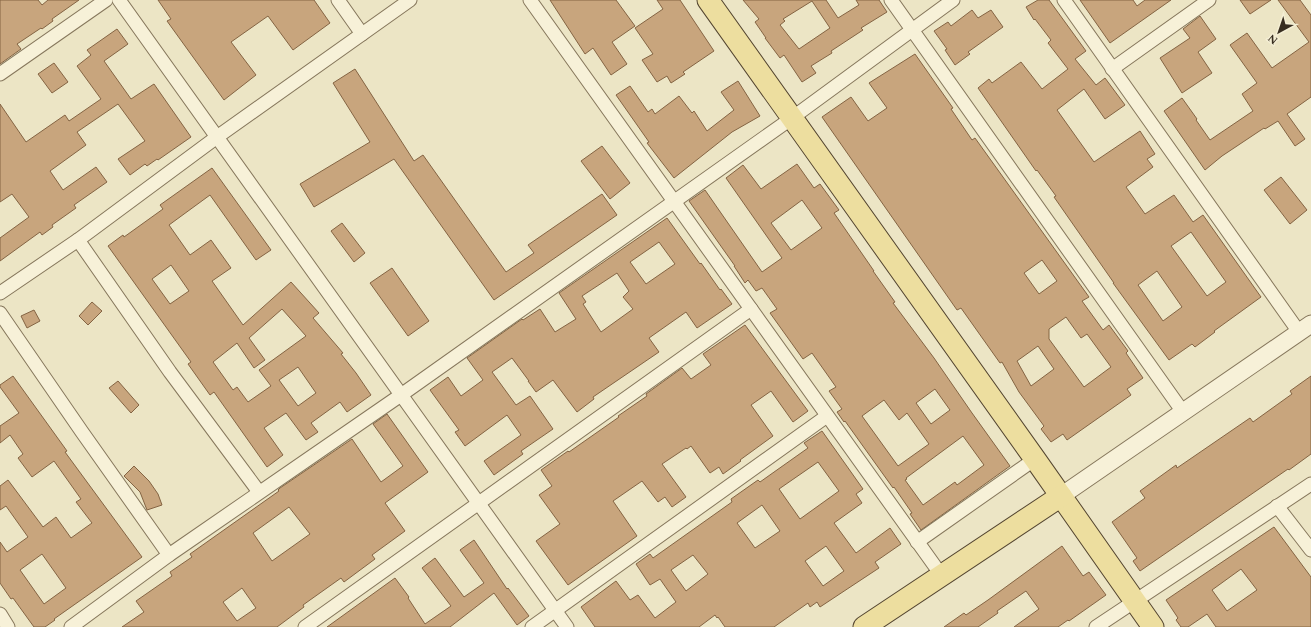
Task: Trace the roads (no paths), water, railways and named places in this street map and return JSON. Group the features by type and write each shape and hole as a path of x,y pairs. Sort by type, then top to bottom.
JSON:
{"main road":[{"path":"708,0 1035,458 1153,627"},
{"path":"864,627 1061,496"}],"street":[{"path":"0,74 106,0"},
{"path":"118,0 567,627"},
{"path":"338,0 362,34"},
{"path":"0,293 78,240 216,137 410,0"},
{"path":"530,0 942,576"},
{"path":"891,0 1184,412"},
{"path":"71,627 169,555 401,395 792,118 953,0"},
{"path":"1061,496 1305,328 1112,69 1064,0"},
{"path":"1112,69 1209,0"},
{"path":"78,240 170,372 259,492"},
{"path":"305,627 751,309"},
{"path":"0,313 169,555"},
{"path":"532,627 827,416"},
{"path":"917,542 1035,458"},
{"path":"1096,627 1311,484"},
{"path":"1278,506 1311,550"},
{"path":"0,614 8,627"}]}
